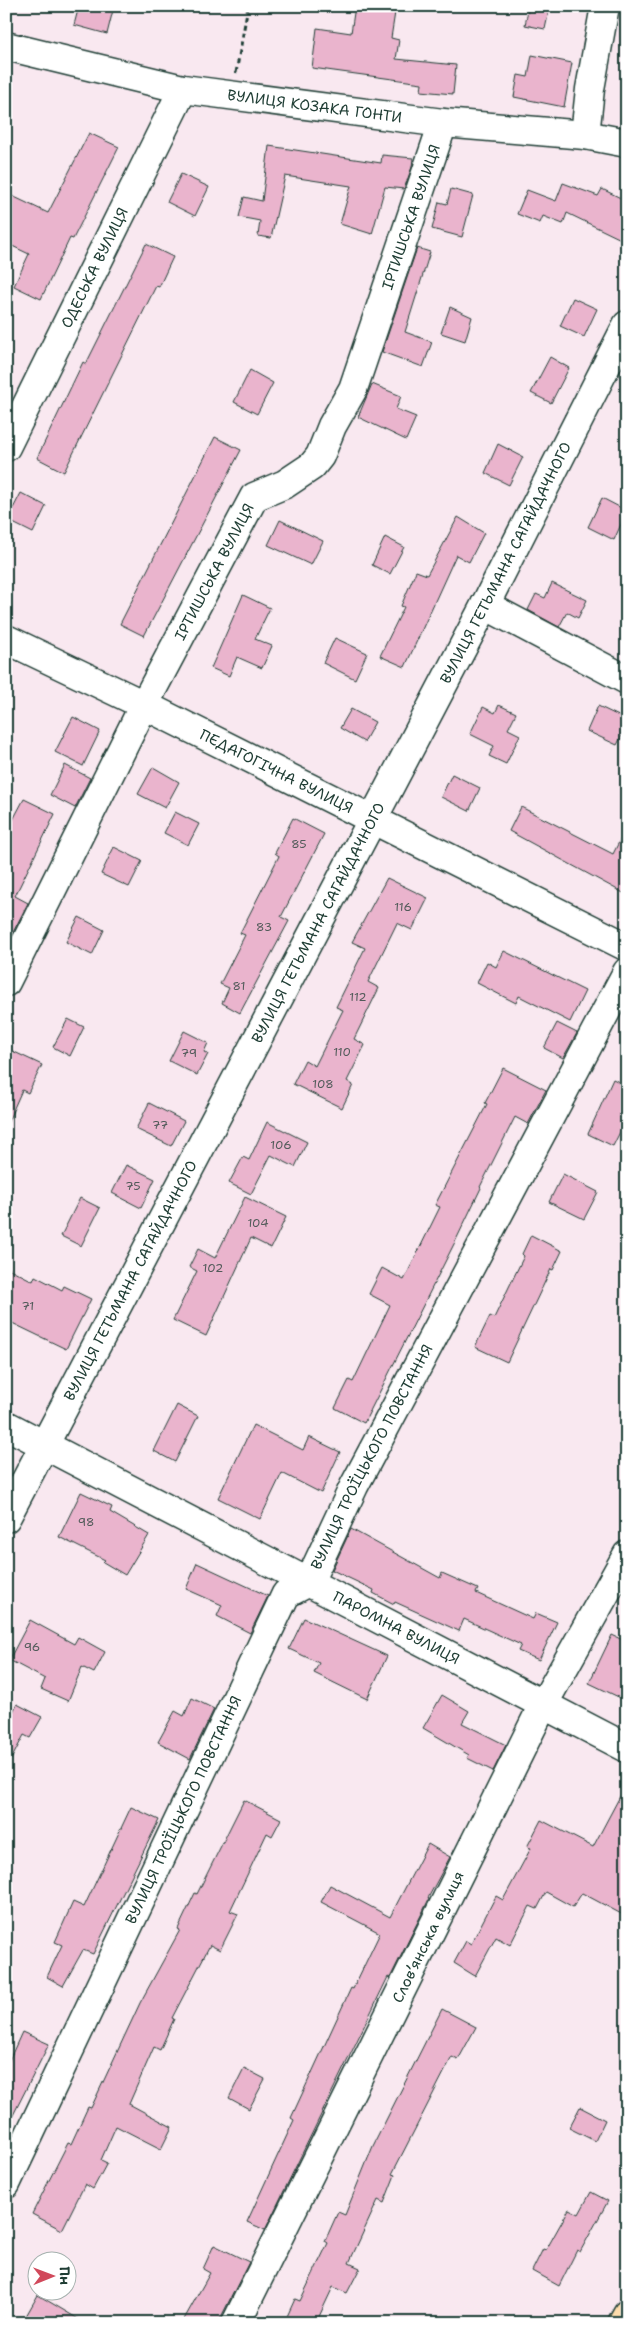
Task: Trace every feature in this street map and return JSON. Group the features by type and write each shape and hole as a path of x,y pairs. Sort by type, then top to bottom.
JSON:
{"main road":[{"path":"622,2323 627,2314"}],"street":[{"path":"585,135 590,89 606,6"},
{"name":"ВУЛИЦЯ КОЗАКА ГОНТИ","path":"6,46 183,89 443,123 585,135 627,143"},
{"name":"ОДЕСЬКА ВУЛИЦЯ","path":"6,447 183,89"},
{"name":"ІРТИШСЬКА ВУЛИЦЯ","path":"6,982 144,704 254,497 285,484 312,466 320,456 332,426 353,389 443,123"},
{"name":"ВУЛИЦЯ ГЕТЬМАНА САГАЙДАЧНОГО","path":"6,1518 485,605 627,325"},
{"path":"485,605 627,680"},
{"name":"ПЕДАГОГІЧНА ВУЛИЦЯ","path":"6,639 144,704 627,947"},
{"name":"ВУЛИЦЯ ТРОЇЦЬКОГО ПОВСТАННЯ","path":"6,2184 286,1594 309,1582 354,1486 627,972"},
{"name":"ПАРОМНА ВУЛИЦЯ","path":"6,1425 627,1748"},
{"name":"Словʼянська вулиця","path":"236,2323 543,1705 627,1555"}],"path":[{"path":"232,95 248,6"}],"building":[{"path":"79,6 114,6 107,34 74,25"},
{"path":"355,6 396,6 391,38 399,40 396,59 456,65 453,94 421,91 422,83 312,68 317,28 351,33"},
{"path":"529,6 550,6 545,29 525,25"},
{"path":"532,55 572,63 564,107 514,97 518,75 528,77"},
{"path":"89,133 119,147 73,239 70,238 41,299 14,286 29,254 6,243 6,193 48,213"},
{"path":"269,146 381,163 382,155 413,158 412,167 404,189 385,187 372,234 340,224 351,186 285,176 271,238 258,236 260,221 239,217 244,197 262,201"},
{"path":"181,174 209,187 195,216 167,202"},
{"path":"563,183 598,196 602,189 627,201 627,242 567,213 563,224 543,216 540,223 517,214 527,190 556,201"},
{"path":"451,189 473,195 462,237 432,229 439,202 447,204"},
{"path":"146,244 173,257 159,287 156,286 64,472 37,458 83,362 86,364"},
{"path":"417,248 430,252 405,332 432,342 423,367 382,352"},
{"path":"573,298 597,309 584,337 560,326"},
{"path":"450,307 472,317 465,341 441,333"},
{"path":"550,357 569,368 551,403 531,393"},
{"path":"250,370 273,383 257,414 234,402"},
{"path":"372,384 401,396 396,409 416,417 406,440 358,417"},
{"path":"215,437 241,450 144,636 120,624"},
{"path":"498,444 523,457 509,485 485,473"},
{"path":"21,493 46,506 33,533 7,520"},
{"path":"602,498 627,511 614,540 588,527"},
{"path":"458,517 484,533 469,562 456,555 405,667 380,656 404,607 401,606 416,571 427,575"},
{"path":"280,520 323,541 311,565 268,545"},
{"path":"385,537 404,547 390,574 372,565"},
{"path":"552,583 587,600 578,618 567,612 559,627 528,610 536,594 545,598"},
{"path":"243,595 270,608 255,639 272,646 262,668 237,657 229,676 211,668"},
{"path":"335,638 367,653 355,679 323,663"},
{"path":"499,705 516,713 508,729 520,735 506,764 489,756 494,746 470,734 483,707 495,713"},
{"path":"598,706 627,720 627,726 617,745 587,731"},
{"path":"351,709 375,722 364,742 340,728"},
{"path":"73,717 100,731 83,766 55,752"},
{"path":"65,765 90,778 75,808 50,795"},
{"path":"153,767 179,782 165,808 138,794"},
{"path":"452,774 480,788 469,811 441,797"},
{"path":"24,799 55,814 15,896 28,903 6,946 6,833"},
{"path":"521,807 613,854 627,826 627,895 509,831"},
{"path":"175,812 199,824 188,845 164,833"},
{"path":"293,818 324,834 281,917 289,921 240,1013 222,1003 229,988 220,984 245,935 240,933 279,856 275,853"},
{"path":"114,847 142,861 129,887 101,874"},
{"path":"387,878 428,898 412,930 397,923 368,982 379,988 354,1039 365,1045 347,1081 353,1085 342,1108 293,1084 305,1060 315,1066 343,1010 336,1007 365,948 352,942"},
{"path":"79,917 104,930 92,955 66,942"},
{"path":"504,951 585,991 570,1022 519,996 516,1003 477,983 487,962 496,967"},
{"path":"68,1019 84,1027 70,1056 53,1047"},
{"path":"557,1023 577,1033 563,1058 544,1048"},
{"path":"184,1031 208,1043 204,1052 208,1054 197,1075 169,1061"},
{"path":"6,1048 42,1065 28,1093 22,1090 6,1126"},
{"path":"503,1068 546,1090 528,1124 515,1117 456,1240 364,1423 335,1408 349,1380 353,1382 390,1305 369,1294 382,1268 404,1280 440,1207 435,1205 487,1104 485,1103"},
{"path":"613,1079 627,1086 627,1109 620,1123 624,1124 613,1146 588,1134"},
{"path":"149,1103 184,1121 171,1146 136,1129"},
{"path":"267,1122 307,1142 295,1167 271,1155 251,1194 229,1183 243,1157 249,1160"},
{"path":"126,1165 155,1179 141,1208 112,1193"},
{"path":"563,1174 598,1192 584,1219 549,1202"},
{"path":"245,1197 286,1217 271,1248 251,1238 206,1336 173,1320 197,1271 189,1267 198,1249 215,1258"},
{"path":"80,1198 100,1208 81,1246 61,1236"},
{"path":"531,1235 562,1251 553,1270 551,1269 507,1362 475,1347 490,1316 494,1318 524,1256 522,1254"},
{"path":"6,1267 33,1281 35,1276 62,1290 64,1286 91,1299 66,1349 6,1320"},
{"path":"177,1405 198,1416 175,1462 154,1451"},
{"path":"253,1425 303,1450 309,1437 340,1452 321,1493 282,1473 260,1519 218,1498"},
{"path":"81,1492 112,1507 110,1512 149,1535 125,1575 103,1562 105,1560 59,1537"},
{"path":"351,1529 440,1578 442,1573 478,1589 476,1593 533,1619 536,1613 557,1622 539,1660 518,1651 521,1645 464,1619 459,1631 395,1602 394,1604 373,1593 374,1590 332,1570"},
{"path":"197,1563 268,1596 250,1633 217,1616 222,1605 186,1589"},
{"path":"304,1618 387,1656 367,1699 314,1673 319,1663 289,1649"},
{"path":"30,1620 74,1644 78,1637 105,1652 94,1673 82,1667 68,1701 41,1689 45,1679 9,1660"},
{"path":"612,1635 627,1642 627,1701 589,1683"},
{"path":"442,1695 469,1711 462,1723 506,1745 493,1771 467,1758 469,1755 423,1728"},
{"path":"192,1698 214,1709 190,1759 158,1742 175,1711 184,1716"},
{"path":"17,1704 42,1717 30,1738 24,1735 6,1769 6,1725"},
{"path":"627,1783 627,1917 582,1893 573,1907 546,1892 537,1909 530,1906 510,1945 496,1937 475,1976 454,1963 466,1941 471,1944 496,1896 503,1900 531,1848 527,1847 541,1820 593,1847"},
{"path":"244,1800 281,1819 272,1836 267,1833 230,1911 238,1914 220,1950 210,1945 172,2018 174,2019 160,2050 154,2047 129,2104 172,2127 161,2149 116,2126 101,2160 107,2163 93,2189 85,2184 62,2230 32,2214 68,2143 71,2144 88,2107 91,2108 140,2003 180,1930 178,1929 195,1893 197,1894"},
{"path":"131,1807 159,1820 93,1954 83,1950 63,1986 47,1977 62,1945 55,1942 73,1902 84,1907"},
{"path":"428,1844 450,1857 390,1978 388,1977 265,2230 247,2222 294,2120 291,2118 351,1988 353,1989 380,1933 321,1902 330,1885 390,1917"},
{"path":"442,2009 476,2027 458,2060 452,2057 392,2174 395,2175 384,2203 378,2200 349,2263 360,2268 347,2293 333,2287 316,2323 284,2323 295,2299 300,2301 328,2243 325,2241 338,2212 345,2215 373,2146"},
{"path":"22,2032 49,2044 6,2129 6,2067"},
{"path":"244,2068 265,2079 249,2109 229,2098"},
{"path":"580,2107 605,2120 595,2141 569,2128"},
{"path":"591,2192 608,2201 580,2252 577,2250 559,2286 532,2271 543,2249 546,2250 569,2209 579,2214"},
{"path":"214,2245 249,2262 218,2323 182,2323 210,2273 203,2269"},
{"path":"34,2302 50,2302 85,2323 22,2323"}]}
